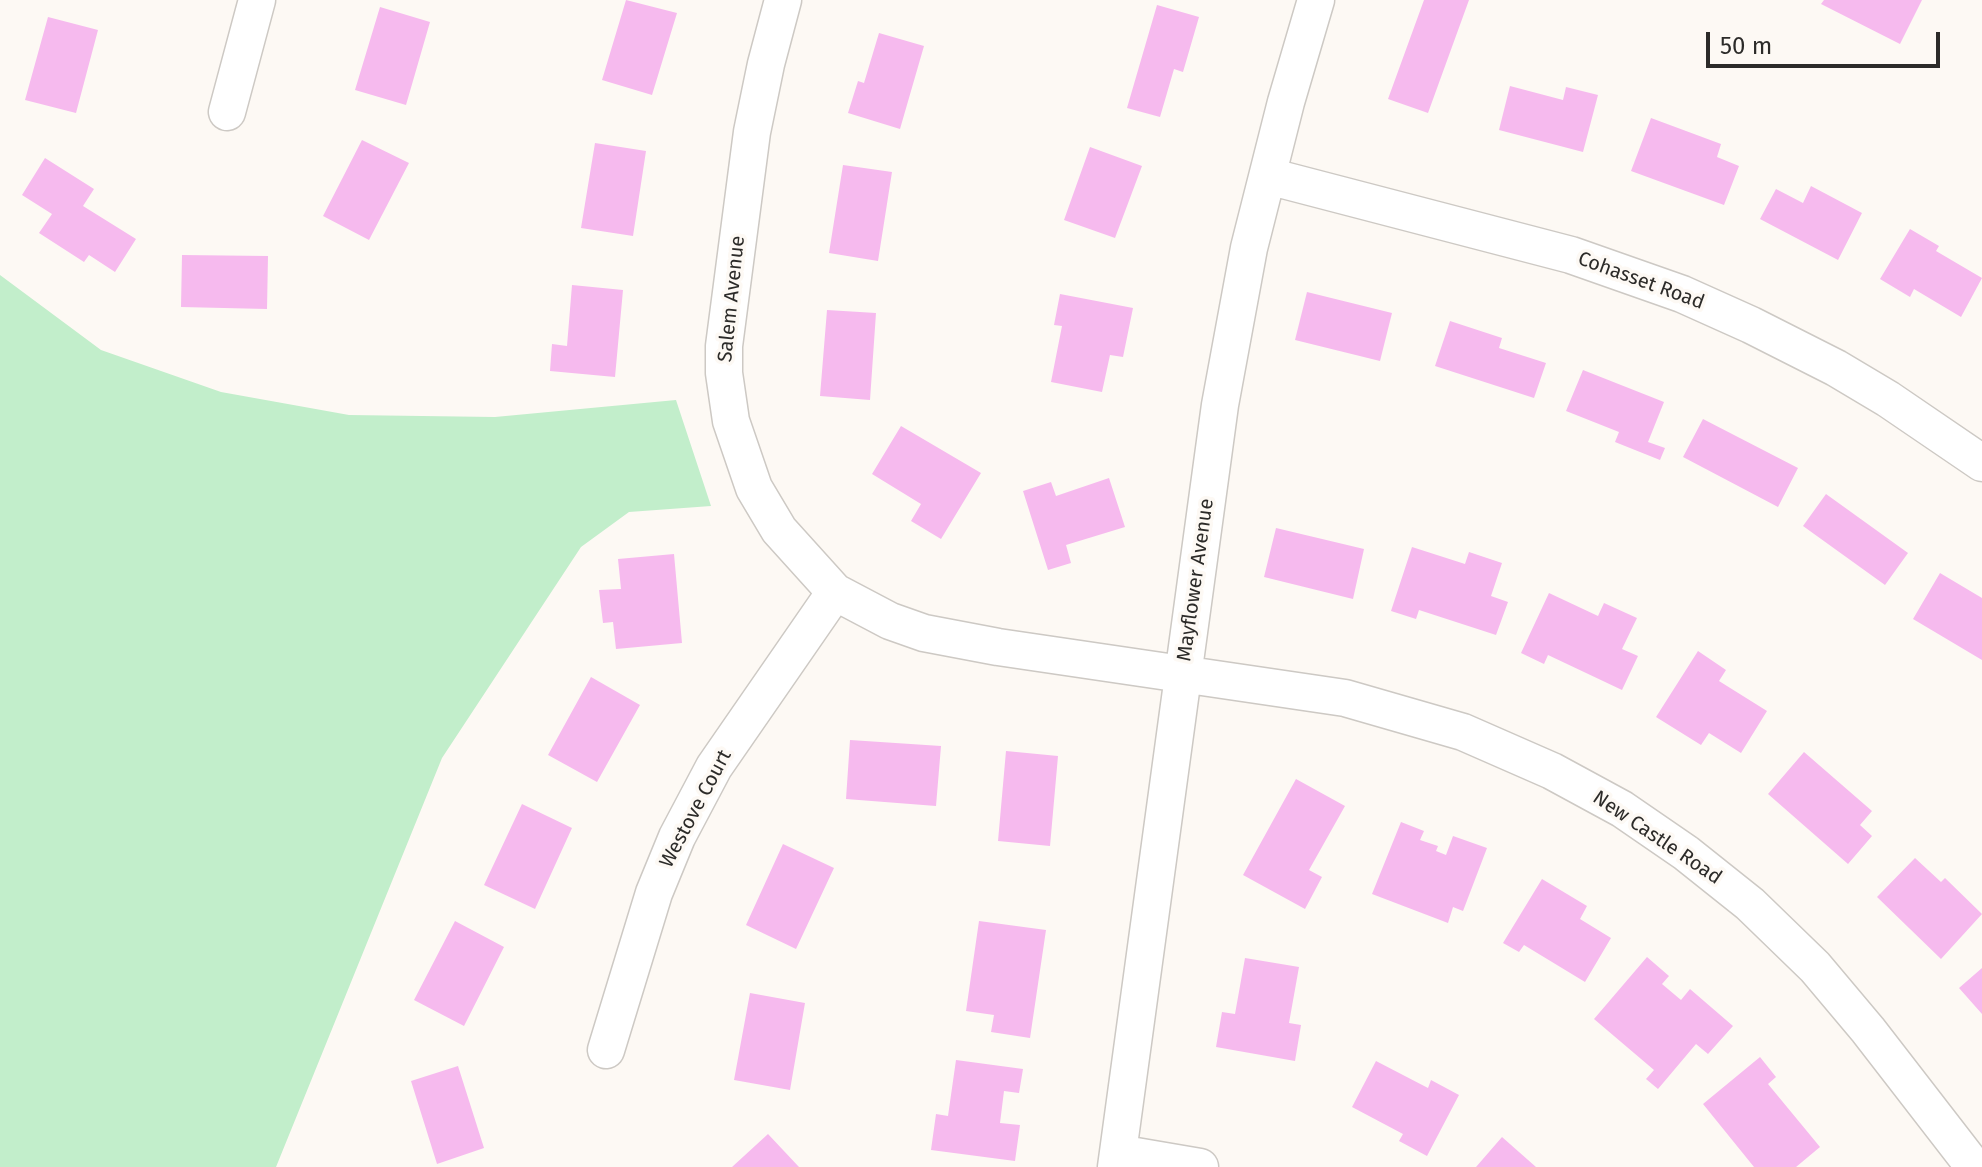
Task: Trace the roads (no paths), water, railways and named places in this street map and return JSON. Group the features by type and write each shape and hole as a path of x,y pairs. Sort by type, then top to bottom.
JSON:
{"street":[{"path":"227,112 257,0"},
{"name":"Salem Avenue","path":"783,0 752,132 724,346 724,373 731,421 754,488 779,530 835,592 890,621 924,633 998,647 1183,673"},
{"name":"Mayflower Avenue","path":"1117,1160 1220,405 1249,248 1316,0"},
{"name":"Cohasset Road","path":"1268,176 1571,255 1682,294 1836,368 1982,463"},
{"name":"Westove Court","path":"606,1050 654,893 677,837 714,767 835,592"},
{"name":"New Castle Road","path":"1183,673 1345,698 1410,715 1509,750 1622,809 1686,853 1750,904 1815,967 1974,1167"},
{"path":"1117,1160 1200,1167"}]}
